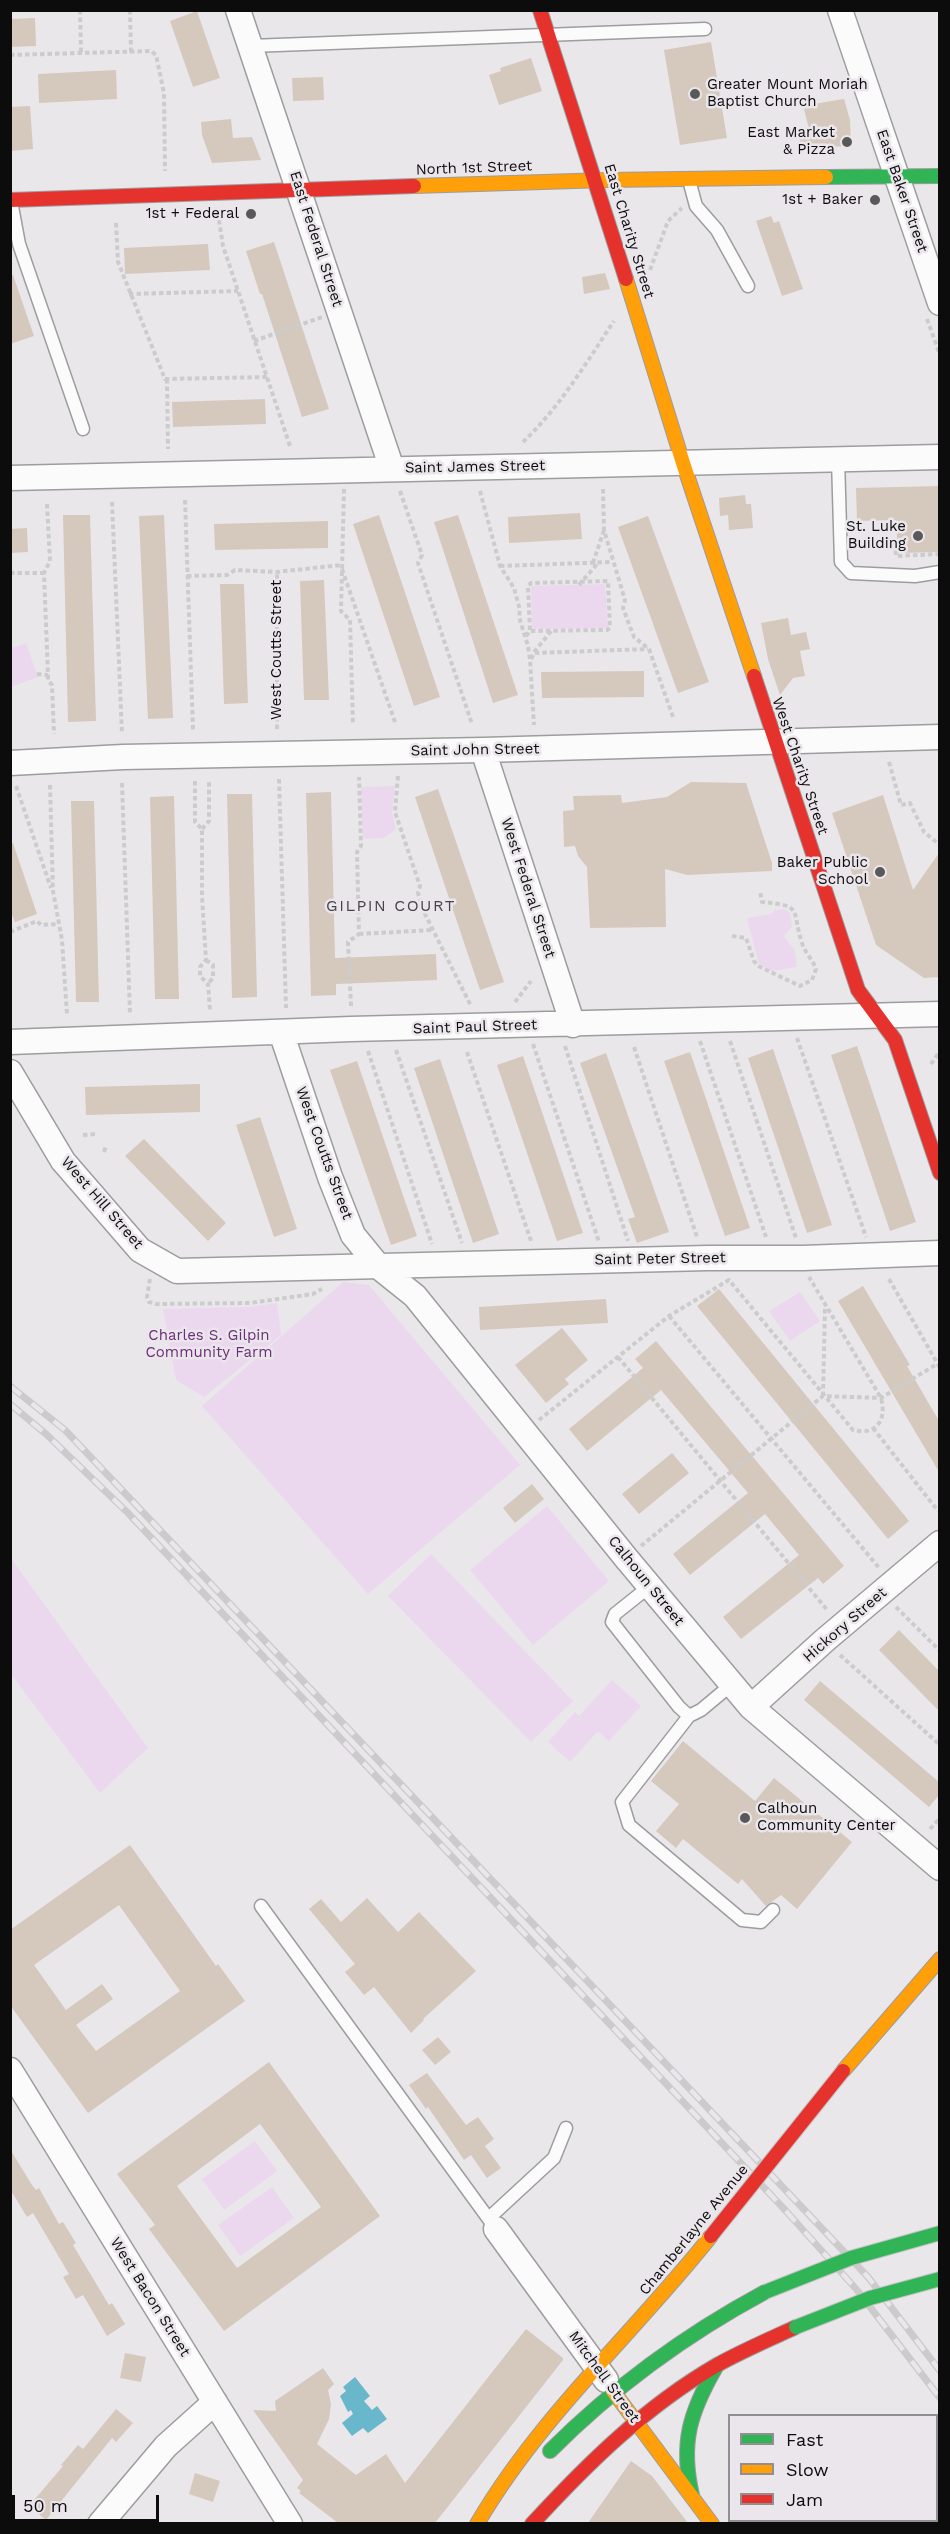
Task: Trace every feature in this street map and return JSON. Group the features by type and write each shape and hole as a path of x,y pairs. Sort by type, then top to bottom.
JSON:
{"street":[{"name":"East Federal Street","path":"238,10 395,478"},
{"name":"East Charity Street","path":"540,10 596,180 683,463"},
{"name":"East Baker Street","path":"840,10 898,176 939,303"},
{"name":"North 1st Street","path":"11,200 596,180 936,177"},
{"name":"Saint James Street","path":"10,478 344,471 395,478 683,463 939,457"},
{"name":"West Charity Street","path":"683,463 858,990 895,1040 939,1173"},
{"name":"Saint John Street","path":"10,763 231,754 483,750 939,737"},
{"name":"West Federal Street","path":"483,750 569,1036"},
{"name":"Saint Paul Street","path":"10,1042 527,1025 569,1036 876,1014 939,1014"},
{"name":"West Coutts Street","path":"281,1032 330,1177 353,1235 380,1268"},
{"name":"West Hill Street","path":"13,1084 71,1170 140,1250 177,1271 380,1268"},
{"name":"Saint Peter Street","path":"380,1268 939,1253"},
{"name":"Calhoun Street","path":"380,1268 415,1296 751,1707 939,1868"},
{"name":"Hickory Street","path":"751,1707 825,1640 939,1544"},
{"name":"Chamberlayne Avenue","path":"477,2523 496,2488 596,2367 652,2307 843,2071 939,1959"},
{"name":"West Bacon Street","path":"10,2070 290,2523"},
{"name":"Mitchell Street","path":"493,2223 712,2523"},
{"path":"538,2463 574,2426 614,2391 679,2342 765,2292 837,2263 939,2233"},
{"path":"532,2523 576,2476 636,2421 717,2366 796,2327 870,2298 939,2279"},
{"path":"692,2495 684,2462 686,2437 697,2402 717,2366"},
{"path":"100,2523 166,2446 215,2402"},
{"path":"486,2523 520,2484"}],"lane":[{"path":"250,46 705,29"},
{"path":"689,179 696,206 717,230 748,286"},
{"path":"11,200 19,244 83,429"},
{"path":"838,459 841,562 851,573 915,576 939,572"},
{"path":"650,1586 615,1614 612,1622 679,1707 689,1716"},
{"path":"731,1685 701,1710 689,1716 622,1802 628,1825 742,1920 761,1922 772,1910"},
{"path":"261,1905 493,2223 554,2158 566,2128"},
{"path":"928,1972 939,1982"}],"path":[{"path":"80,10 81,53"},
{"path":"130,10 131,52"},
{"path":"10,56 151,51 156,55 164,93 165,171"},
{"path":"648,273 668,221 683,207"},
{"path":"219,220 223,246 290,446"},
{"path":"116,223 118,262 129,294 165,379 167,379 168,449"},
{"path":"129,294 238,291"},
{"path":"523,442 538,428 564,396 617,315"},
{"path":"254,341 323,317"},
{"path":"167,379 267,377"},
{"path":"344,471 340,565 341,611 350,620 353,725"},
{"path":"395,478 422,555 418,563 472,724"},
{"path":"603,489 604,530 625,600 623,608 634,637 649,649 673,717"},
{"path":"480,491 500,566 514,588 520,610 519,617 526,636 530,660 534,724"},
{"path":"185,500 193,730"},
{"path":"112,502 122,733"},
{"path":"47,504 50,561 44,573 48,680 52,685 54,734"},
{"path":"856,529 856,541 895,540 896,556 939,554"},
{"path":"593,563 604,530"},
{"path":"500,566 612,562"},
{"path":"580,583 599,563"},
{"path":"188,576 227,575 235,570 277,572 340,565"},
{"path":"340,565 396,724"},
{"name":"West Coutts Street","path":"277,572 277,729"},
{"path":"10,573 44,573"},
{"path":"526,636 530,631 528,586 531,583 580,583 608,581 617,577"},
{"path":"530,631 607,630 610,627 608,581"},
{"path":"530,660 553,630"},
{"path":"534,653 649,649"},
{"path":"37,674 48,675"},
{"path":"889,762 901,805 910,803 924,832 939,845"},
{"path":"398,776 396,812 420,886 418,893 482,1028"},
{"path":"359,777 361,846 357,852 359,934"},
{"path":"279,779 286,1008"},
{"path":"195,781 195,822 202,829"},
{"path":"209,781 209,821 202,829 202,896 206,960 200,967 200,976 208,984 210,1010"},
{"path":"122,783 130,1014"},
{"path":"50,785 53,891 62,940 67,1015"},
{"path":"16,786 53,891"},
{"path":"732,936 746,938 754,961 764,970 800,986 812,980 816,969 804,948 798,931 797,914 794,909 785,904 762,902 760,891"},
{"path":"10,932 37,921 40,926 58,924"},
{"path":"351,1006 348,942 359,934 434,930"},
{"path":"206,960 213,965 213,978 208,984"},
{"path":"515,1002 531,981"},
{"path":"527,1025 600,1245"},
{"path":"569,1036 629,1245"},
{"path":"797,1038 866,1238"},
{"path":"700,1041 767,1240"},
{"path":"730,1041 797,1239"},
{"path":"634,1047 698,1242"},
{"path":"396,1050 465,1249"},
{"path":"368,1051 434,1250"},
{"path":"927,1070 939,1051"},
{"path":"467,1052 533,1247"},
{"path":"83,1135 96,1134"},
{"path":"104,1152 106,1146"},
{"path":"152,1272 147,1297 149,1302 156,1304 250,1303 313,1294 327,1287"},
{"path":"525,1432 669,1316 729,1280 853,1430 862,1433 873,1428 882,1420 885,1410 881,1398 809,1277"},
{"path":"640,1547 823,1396 881,1398 938,1366 889,1279"},
{"path":"823,1396 825,1306"},
{"path":"669,1316 875,1563"},
{"path":"618,1357 823,1604"},
{"path":"873,1428 938,1511"},
{"path":"900,1611 939,1652"},
{"path":"846,1660 939,1745"},
{"path":"930,1829 939,1818"}],"green space":[{"path":"605,584 608,628 532,629 531,586"},
{"path":"26,643 38,677 11,687 11,648"},
{"path":"395,786 392,812 396,829 384,838 365,839 361,787"},
{"path":"785,909 790,913 792,927 784,936 795,951 797,967 771,971 759,964 747,918"},
{"path":"343,1282 369,1285 520,1465 368,1594 202,1406"},
{"path":"800,1292 820,1321 790,1341 769,1311"},
{"name":"Charles S. Gilpin Community Farm","path":"277,1303 281,1335 204,1397 176,1380 163,1309 249,1307"},
{"path":"547,1506 609,1581 533,1645 470,1570"},
{"path":"431,1554 573,1701 531,1742 388,1596"},
{"path":"10,1557 148,1748 100,1793 11,1674"},
{"path":"612,1680 641,1706 609,1741 598,1731 570,1762 548,1742 575,1712 579,1716"},
{"path":"255,2141 277,2171 224,2210 202,2179"},
{"path":"272,2187 294,2218 240,2256 218,2225"}],"water":[{"path":"355,2377 370,2396 364,2401 372,2410 377,2406 387,2419 368,2433 363,2428 352,2436 342,2423 353,2414 351,2410 348,2412 340,2396 346,2391 343,2387"}],"building":[{"path":"197,11 220,78 193,87 170,21"},
{"path":"35,18 36,46 10,47 10,19"},
{"name":"Greater Mount Moriah Baptist Church","path":"711,42 727,138 680,145 664,50"},
{"path":"531,58 542,91 499,105 489,75 501,71 500,68"},
{"path":"116,70 117,99 39,103 38,74"},
{"path":"323,77 324,100 293,101 292,78"},
{"path":"844,99 850,120 851,146 800,148 800,130 809,129 804,109 813,107 813,104"},
{"path":"30,106 33,149 10,151 10,107"},
{"path":"231,119 233,138 252,137 261,160 212,163 202,135 201,122"},
{"path":"771,216 774,223 779,221 803,289 782,296 756,221"},
{"path":"274,242 329,409 302,417 246,251"},
{"path":"208,244 210,270 125,274 124,248"},
{"path":"605,273 610,289 584,294 582,277"},
{"path":"10,275 13,275 34,336 10,344"},
{"path":"265,399 266,424 173,427 172,402"},
{"name":"St. Luke Building","path":"939,486 939,552 898,553 896,520 857,521 856,488"},
{"path":"745,495 746,504 751,504 753,528 729,530 728,515 720,516 719,498"},
{"path":"580,513 582,539 509,543 508,517"},
{"path":"63,515 90,515 96,721 68,722"},
{"path":"164,515 173,718 148,719 139,516"},
{"path":"379,515 440,697 414,706 353,524"},
{"path":"458,515 518,695 493,703 434,522"},
{"path":"648,516 709,682 678,693 618,527"},
{"path":"328,521 328,548 215,550 214,524"},
{"path":"27,528 28,552 10,553 10,529"},
{"path":"324,580 329,700 304,700 300,581"},
{"path":"220,584 244,584 248,703 224,704"},
{"path":"788,618 791,635 806,632 810,649 800,651 805,676 793,678 780,695 768,659 761,623"},
{"path":"644,671 644,697 542,698 541,672"},
{"path":"691,782 746,783 772,863 772,871 687,875 665,869 666,927 590,928 587,867 578,856 575,846 564,847 563,811 574,810 573,796 621,795 622,803 667,797"},
{"path":"438,789 504,982 480,990 415,797"},
{"path":"331,792 335,958 436,954 437,980 336,984 336,995 311,996 306,793"},
{"path":"227,794 252,794 257,997 232,998"},
{"name":"Baker Public School","path":"883,795 913,890 939,853 939,977 924,978 876,945 832,813"},
{"path":"174,796 179,999 155,999 150,797"},
{"path":"71,801 94,801 99,1002 76,1002"},
{"path":"13,843 37,914 15,922 10,910 10,844"},
{"path":"857,1046 916,1222 890,1231 831,1055"},
{"path":"773,1049 832,1225 807,1233 748,1058"},
{"path":"690,1052 750,1228 725,1236 664,1061"},
{"path":"606,1053 669,1232 637,1243 628,1219 635,1217 580,1063"},
{"path":"523,1056 583,1233 557,1241 497,1065"},
{"path":"440,1059 499,1234 473,1243 414,1068"},
{"path":"357,1061 417,1236 391,1245 330,1070"},
{"path":"200,1084 200,1112 86,1115 85,1087"},
{"path":"260,1117 297,1229 274,1237 236,1125"},
{"path":"144,1139 226,1223 208,1241 125,1156"},
{"path":"863,1286 910,1365 907,1366 939,1421 939,1472 838,1301"},
{"path":"719,1289 909,1521 888,1539 697,1306"},
{"path":"606,1299 608,1323 480,1330 479,1307"},
{"path":"562,1328 588,1360 565,1379 569,1384 546,1403 515,1365"},
{"path":"656,1341 844,1566 823,1584 818,1578 741,1639 723,1617 799,1555 765,1514 690,1575 673,1554 748,1493 661,1390 587,1451 569,1429 643,1368 635,1359"},
{"path":"672,1453 689,1473 639,1514 622,1494"},
{"path":"532,1484 544,1499 515,1523 503,1508"},
{"path":"899,1630 939,1671 939,1711 879,1650"},
{"path":"820,1681 939,1782 939,1795 929,1807 804,1700"},
{"name":"Calhoun Community Center","path":"683,1741 755,1801 774,1778 852,1842 797,1909 781,1895 766,1906 742,1879 738,1884 683,1839 676,1848 656,1831 679,1804 651,1781"},
{"path":"130,1845 216,1966 218,1964 245,2001 88,2113 10,2005 10,1930","holes":["119,1905 180,1991 96,2051 76,2025 113,1999 102,1984 66,2010 34,1965"]},
{"path":"367,1898 398,1932 419,1912 476,1971 423,2019 411,2033 374,1987 364,1995 345,1972 355,1964 309,1909 321,1899 341,1922"},
{"path":"438,2037 451,2052 435,2065 422,2050"},
{"path":"269,2062 380,2216 224,2331 149,2229 155,2225 117,2174","holes":["260,2124 321,2207 237,2268 177,2186"]},
{"path":"427,2073 466,2125 478,2117 494,2139 485,2146 501,2168 487,2178 471,2155 464,2160 428,2107 426,2109 409,2085"},
{"path":"10,2149 32,2185 36,2190 39,2188 59,2224 63,2222 76,2243 73,2245 109,2305 112,2303 125,2324 107,2336 83,2295 76,2299 63,2277 69,2274 33,2213 27,2217 10,2189"},
{"path":"526,2329 563,2360 435,2523 338,2523 299,2493 301,2491 297,2488 303,2480 253,2410 276,2411 275,2401 323,2368 334,2384 328,2390 331,2404 329,2419 317,2444 356,2475 386,2454 405,2483"},
{"path":"125,2353 146,2357 141,2382 120,2378"},
{"path":"116,2409 133,2423 116,2442 112,2438 46,2520 29,2506 78,2445 83,2449"},
{"path":"631,2461 652,2476 688,2523 588,2523"},
{"path":"195,2473 220,2481 213,2502 189,2494"}],"railway":[{"path":"10,1386 65,1430 868,2277 940,2371"},
{"path":"10,1404 46,1434 128,1513 786,2211 857,2290 940,2398"}],"traffic: fast":[{"path":"826,177 940,176"},
{"path":"765,2292 851,2258 940,2233"},
{"path":"796,2327 870,2298 940,2279"},
{"path":"550,2451 599,2405 679,2344 765,2292"},
{"path":"692,2495 687,2444 694,2414 716,2367"}],"traffic: slow":[{"path":"414,186 826,177"},
{"path":"626,279 683,463 754,676"},
{"path":"843,2071 940,1959"},
{"path":"477,2524 529,2447 558,2411 711,2236"},
{"path":"613,2391 712,2524"}],"traffic: jam":[{"path":"540,10 626,279"},
{"path":"10,200 414,186"},
{"path":"754,676 858,990 895,1040 940,1173"},
{"path":"711,2236 843,2071"},
{"path":"532,2524 618,2437 666,2399 717,2365 796,2327"}],"place":[{"name":"Greater Mount Moriah Baptist Church","path":"695,94"},
{"name":"East Market & Pizza","path":"847,142"},
{"name":"1st + Baker","path":"875,200"},
{"name":"1st + Federal","path":"251,214"},
{"name":"St. Luke Building","path":"918,536"},
{"name":"Baker Public School","path":"880,872"},
{"name":"Calhoun Community Center","path":"745,1818"}],"district":[{"name":"GILPIN COURT","path":"391,906"}]}
